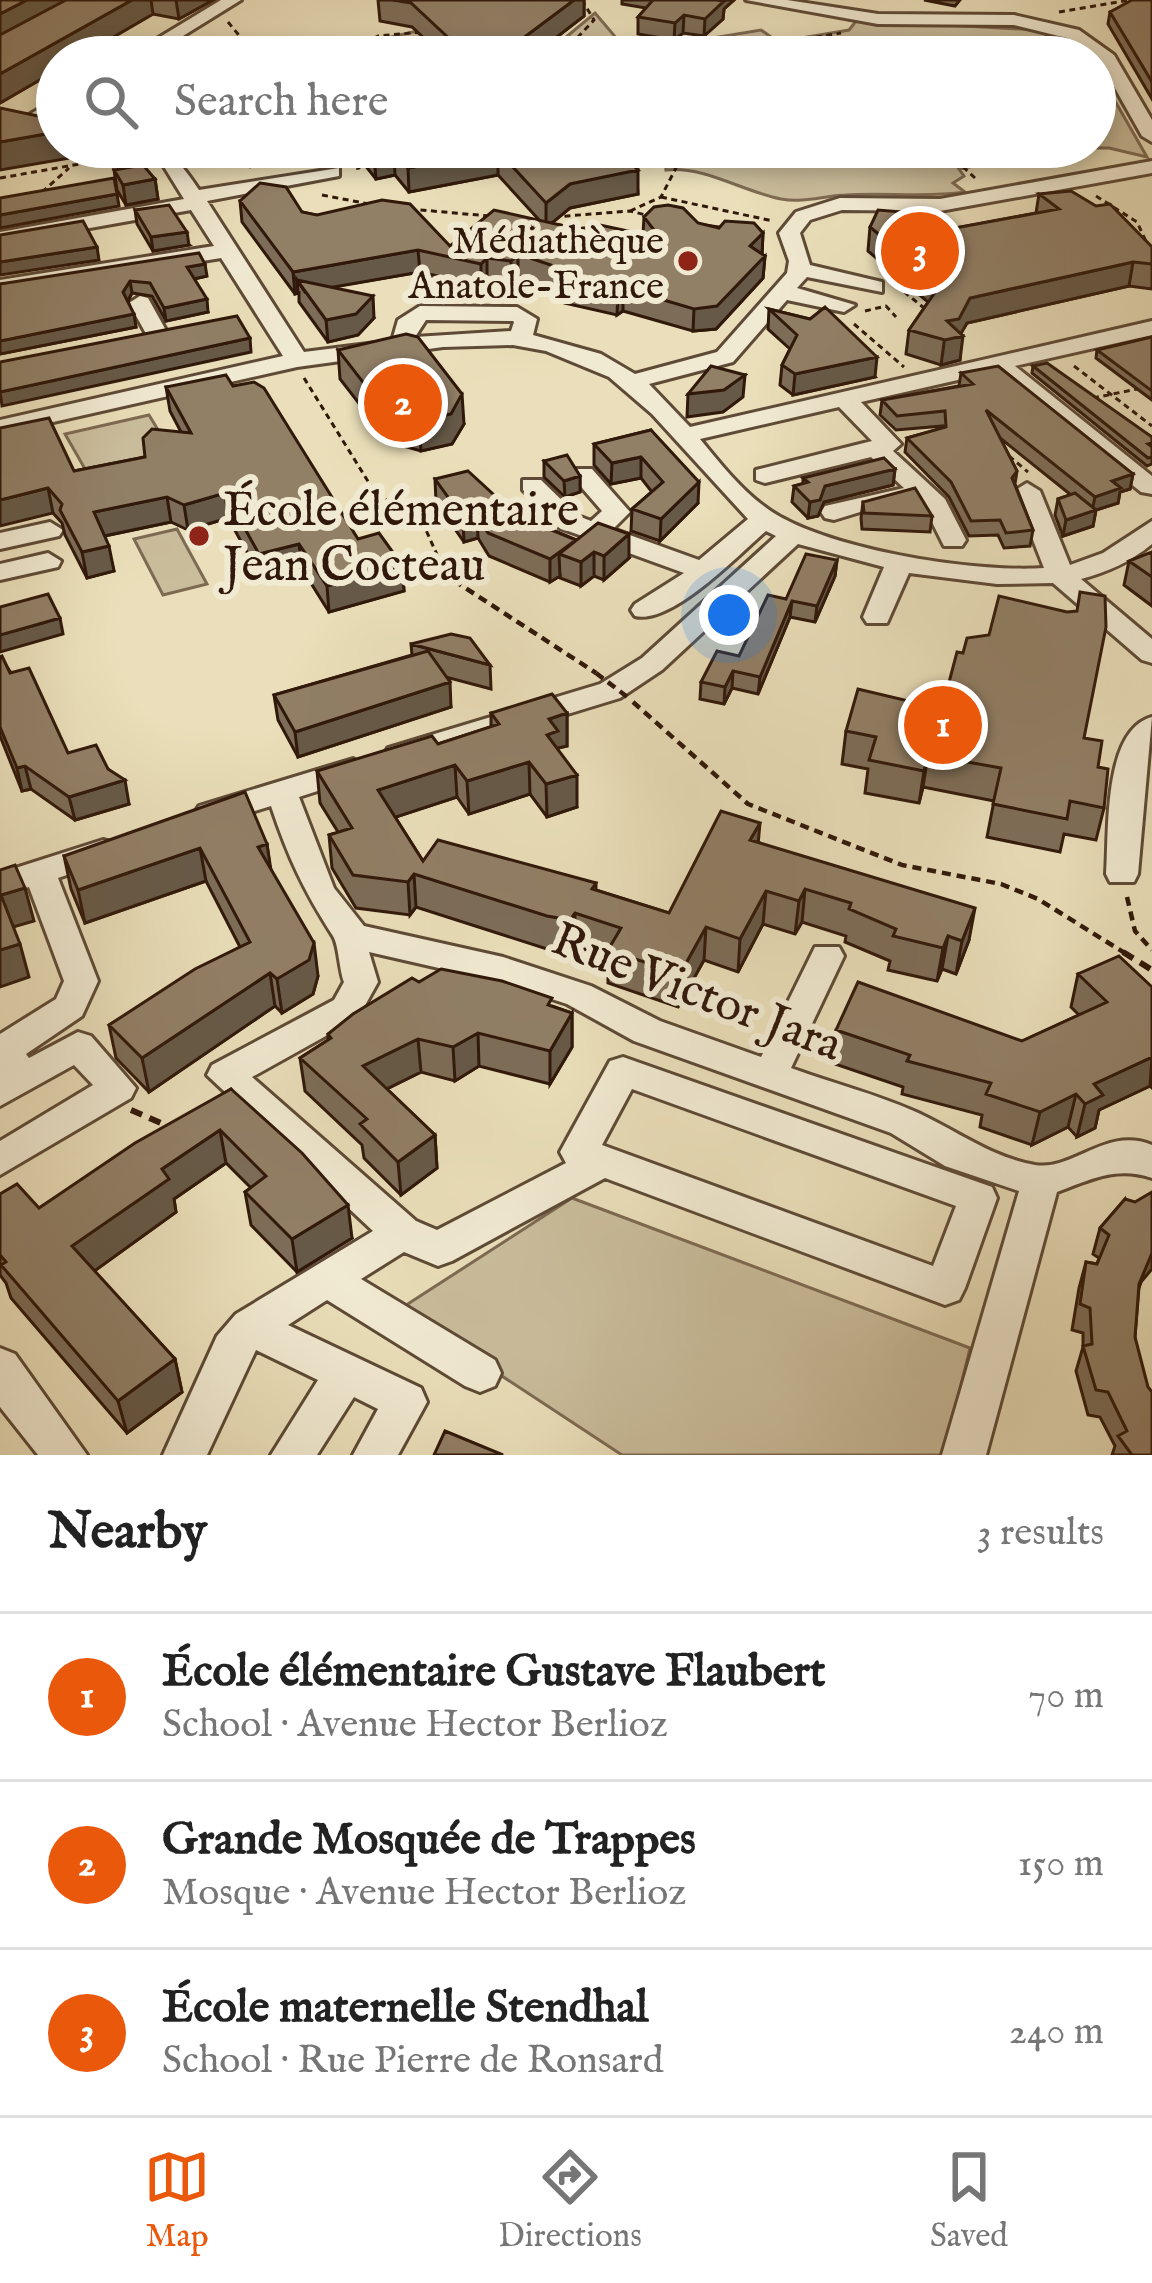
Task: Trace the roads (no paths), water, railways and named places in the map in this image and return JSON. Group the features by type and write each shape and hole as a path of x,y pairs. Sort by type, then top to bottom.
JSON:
{"street":[{"path":"172,36 233,0"},
{"path":"754,0 878,19 1015,20 1076,36"},
{"path":"878,19 896,0"},
{"path":"1116,73 1148,125"},
{"path":"23,124 36,116"},
{"path":"0,117 36,127"},
{"path":"799,269 788,242 792,226 839,204 940,205 1152,167"},
{"path":"175,168 228,250 257,314 297,360"},
{"path":"0,238 332,172"},
{"path":"1043,187 1077,208"},
{"path":"0,287 228,250"},
{"path":"799,269 881,283"},
{"path":"631,382 725,357 799,269"},
{"path":"783,292 851,310"},
{"path":"127,340 168,332 140,303"},
{"path":"1008,363 1012,343 1152,307"},
{"path":"404,343 406,325 420,313 517,314 526,319 520,339"},
{"path":"683,436 847,402 1152,328"},
{"path":"0,427 297,360 330,359 472,335 520,339 598,360 631,382 764,519 792,535 971,573 1060,575 1111,561 1152,529"},
{"path":"1124,335 1152,357"},
{"path":"1008,363 1055,409 1150,487"},
{"path":"847,402 923,489 953,540"},
{"path":"765,475 918,437"},
{"path":"583,474 616,512 599,528"},
{"path":"532,485 569,522 599,528 703,571"},
{"path":"834,512 923,489"},
{"path":"1027,491 1060,575 1152,654"},
{"path":"645,610 703,571 764,519"},
{"path":"0,542 50,530"},
{"path":"172,827 612,688 652,664 792,535"},
{"path":"877,617 901,560"},
{"path":"0,572 48,562"},
{"path":"1122,874 1131,754 1152,727"},
{"path":"281,790 320,893 334,921 353,935 352,957 361,982 346,1009 225,1075 402,1233 438,1249 603,1161"},
{"path":"0,885 128,842"},
{"path":"0,1160 118,1088 78,1046 12,1085 8,1047 70,1006 81,981 40,872"},
{"name":"Rue Victor Jara","path":"353,935 502,970 579,995 647,1031 904,1123 958,1155 983,1182 1041,1181"},
{"path":"769,1077 827,956"},
{"path":"623,1070 983,1182 945,1288 579,1152 623,1070 647,1031"},
{"path":"964,1455 1041,1181 1110,1157 1135,1154 1152,1162"},
{"path":"185,1455 232,1349 250,1328 402,1233"},
{"path":"330,1282 480,1373"},
{"path":"250,1328 406,1402 375,1455"},
{"path":"293,1455 345,1375"},
{"path":"4,1384 65,1455"}],"place":[{"name":"École maternelle Stendhal","path":"920,251"},
{"name":"Médiathèque Anatole-France","path":"688,261"},
{"name":"Grande Mosquée de Trappes","path":"403,403"},
{"name":"École élémentaire Jean Cocteau","path":"199,536"},
{"name":"École élémentaire Gustave Flaubert","path":"943,725"}]}
